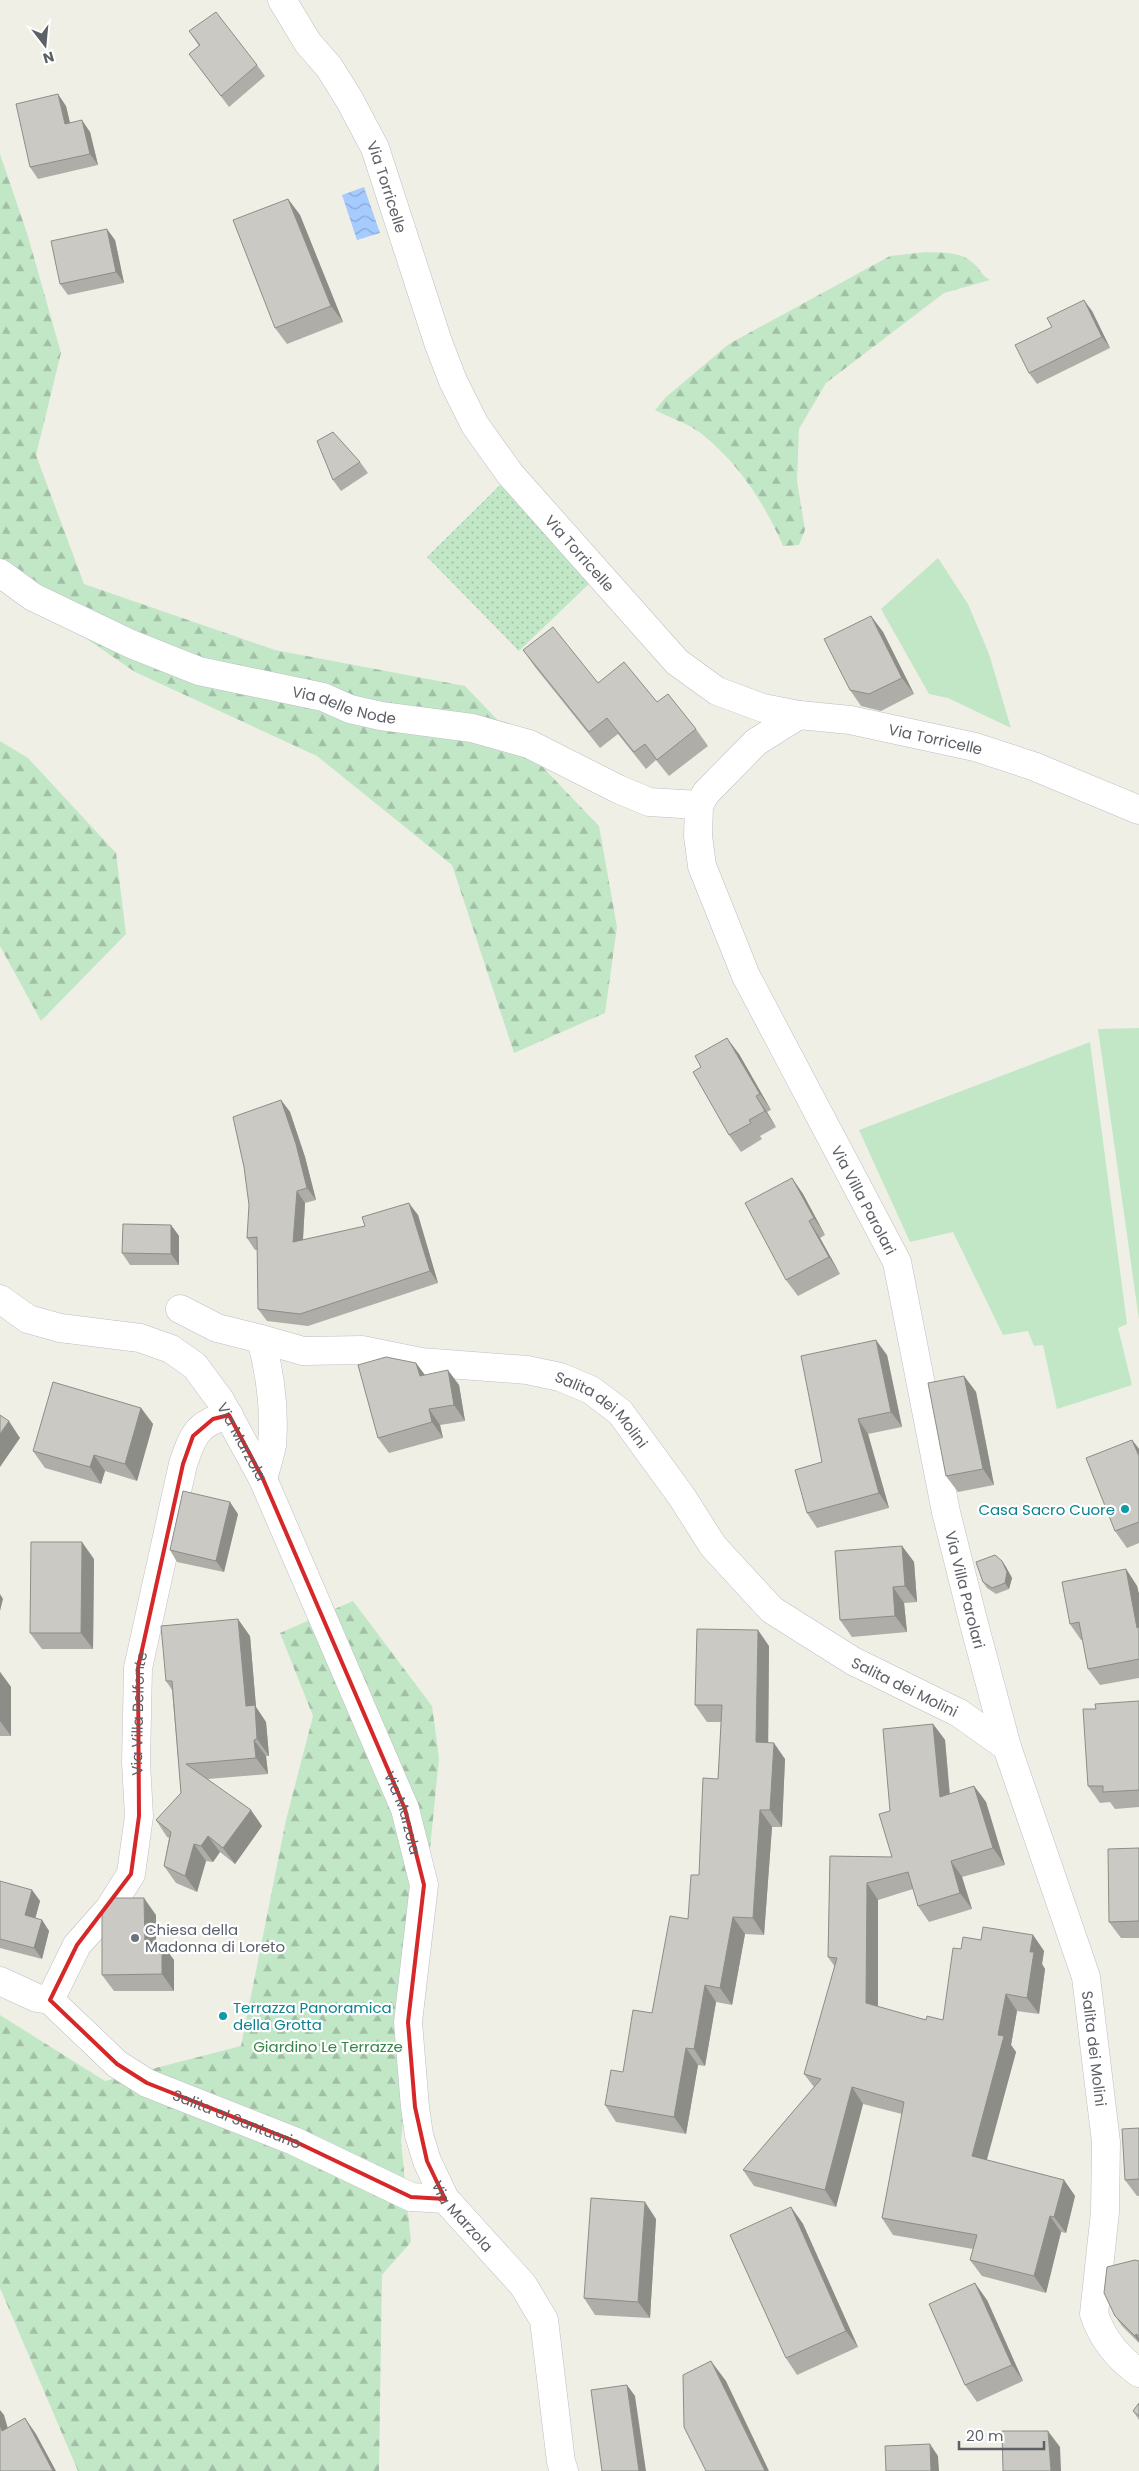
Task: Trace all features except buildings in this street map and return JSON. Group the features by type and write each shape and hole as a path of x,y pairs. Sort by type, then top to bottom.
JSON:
{"street":[{"name":"Via Torricelle","path":"282,0 308,43 329,67 349,99 375,148 445,362 464,404 488,445 510,474 677,662 716,691 763,708 799,715 850,720 976,747 1033,766 1139,810"},
{"name":"Via delle Node","path":"0,573 33,597 131,644 199,671 323,696 350,709 380,716 472,728 529,744 618,790 649,802 698,805"},
{"path":"698,805 706,793 756,742 799,715"},
{"name":"Via Villa Parolari","path":"698,805 698,836 702,866 746,976 897,1262 946,1512 1007,1747"},
{"name":"Via Marzola","path":"0,1299 28,1319 60,1328 140,1338 170,1350 195,1366 211,1386 229,1415 263,1479 405,1809 424,1885 408,2022 415,2107 419,2135 426,2161 445,2199 522,2285 544,2320 561,2462 564,2471"},
{"name":"Salita dei Molini","path":"180,1309 216,1328 303,1351 362,1350 420,1362 527,1370 560,1377 591,1390 620,1412 682,1497 713,1546 772,1610 853,1661 959,1713 1007,1747 1086,1977 1106,2142 1104,2212 1094,2314 1098,2326 1112,2348 1139,2373"},
{"path":"261,1339 268,1364 272,1445 263,1479"},
{"name":"Via Villa Belfonte","path":"43,1999 77,1945 100,1901 131,1874 128,1841 138,1816 136,1762 138,1668 192,1436 213,1419 229,1415"},
{"name":"Salita al Santuario","path":"0,1981 43,1999 117,2064 147,2083 294,2141 411,2197 445,2199"}],"highlighted area":[{"path":"229,1415 263,1479 405,1809 424,1885 408,2022 415,2107 427,2161 445,2199 411,2197 294,2141 147,2083 117,2064 50,2000 77,1945 131,1874 139,1816 138,1668 183,1464 193,1436 213,1419"}],"green space":[{"path":"0,154 27,233 61,353 36,455 84,584 275,650 465,686 599,826 617,927 605,1013 514,1053 452,865 317,756 135,672 0,579"},
{"path":"926,252 951,253 963,256 976,265 984,276 990,280 944,293 826,383 799,429 797,481 805,530 799,545 783,546 768,515 750,486 716,446 698,431 655,410 666,397 729,344 890,256"},
{"path":"500,485 593,580 519,651 427,557"},
{"path":"938,558 968,604 989,654 1011,728 948,698 929,694 881,609"},
{"path":"0,741 28,758 116,853 126,934 41,1021 0,946"},
{"path":"1139,1028 1139,1320 1098,1029"},
{"path":"1090,1042 1127,1324 1118,1328 1132,1385 1057,1409 1043,1345 1034,1346 1028,1331 1003,1335 953,1232 910,1242 859,1130"},
{"name":"Giardino Le Terrazze","path":"353,1601 432,1706 439,1758 401,2141 411,2242 382,2275 379,2471 78,2471 0,2288 0,2015 105,2081 241,2046 286,1820 313,1716 280,1633"}],"water":[{"path":"364,187 380,233 357,240 342,195"}],"place":[{"name":"Casa Sacro Cuore","path":"1125,1509"},
{"name":"Chiesa della Madonna di Loreto","path":"135,1938"},
{"name":"Terrazza Panoramica della Grotta","path":"223,2016"}]}
